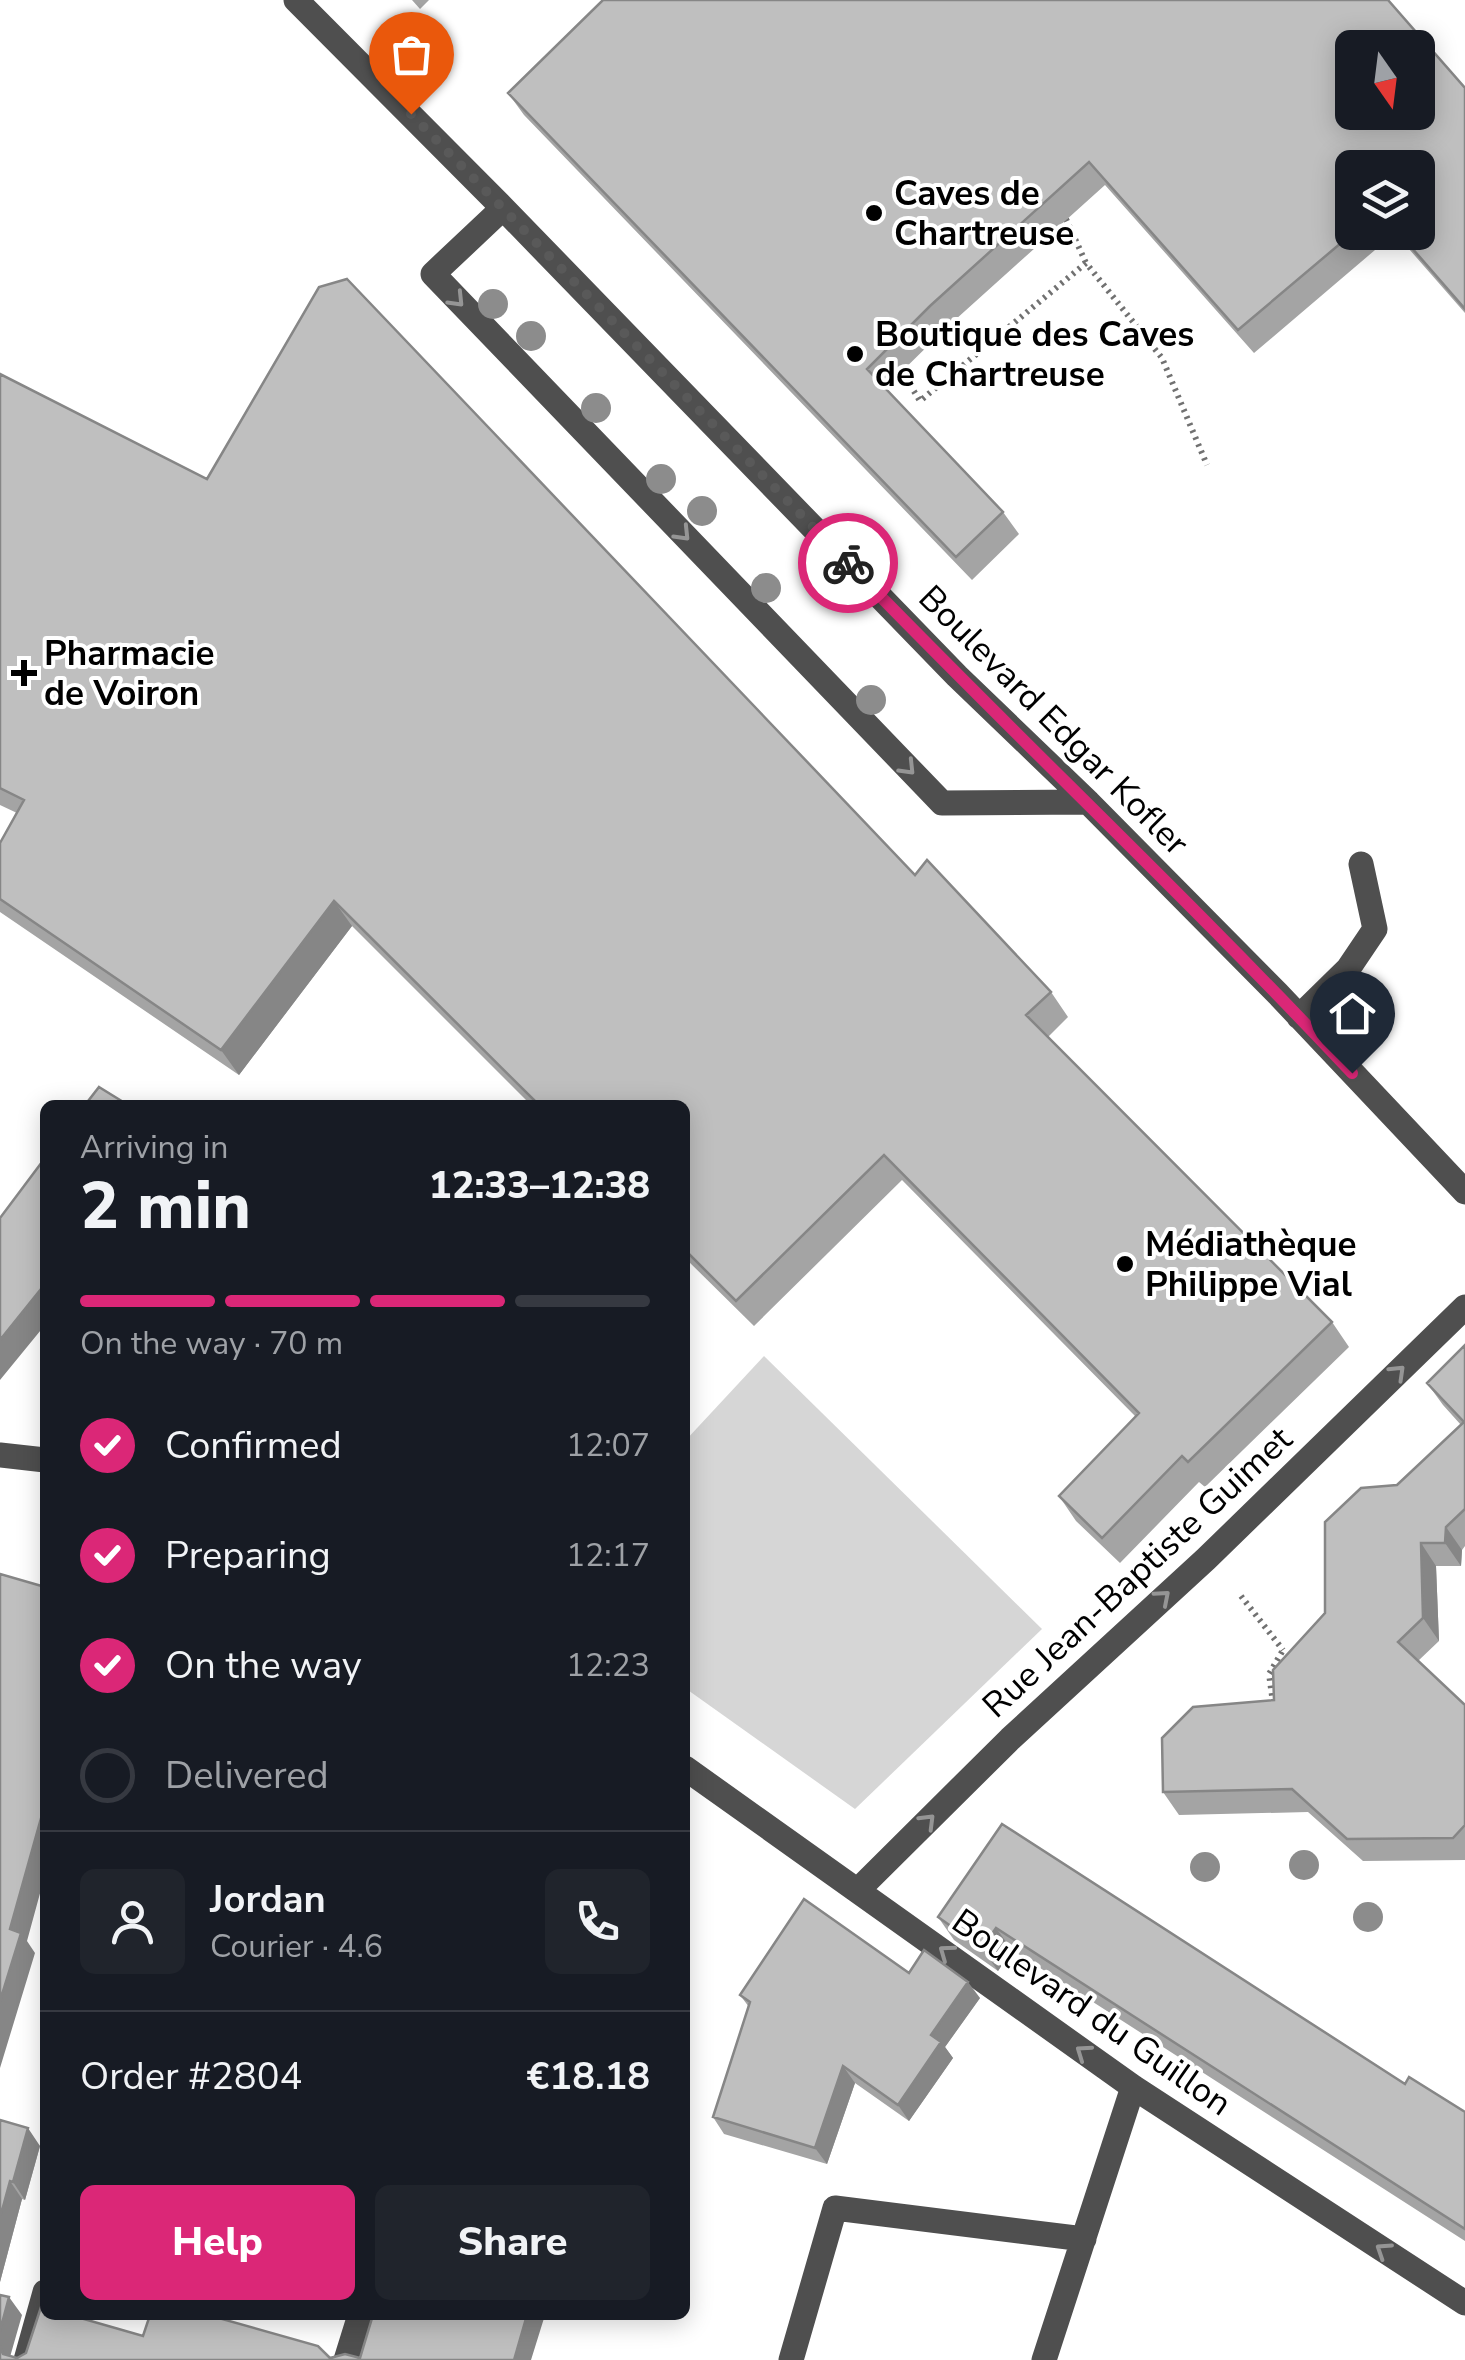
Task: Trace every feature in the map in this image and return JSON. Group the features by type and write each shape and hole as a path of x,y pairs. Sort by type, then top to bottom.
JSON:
{"street":[{"name":"Boulevard Edgar Kofler","path":"296,0 957,676 1088,802 1300,1017 1465,1192"},
{"path":"503,208 432,274 942,803 1088,802"},
{"path":"1300,1017 1348,969 1375,928 1361,864"},
{"name":"Rue Jean-Baptiste Guimet","path":"858,1890 1024,1725 1206,1559 1465,1306"},
{"path":"0,1455 40,1459"},
{"name":"Boulevard du Guillon","path":"690,1772 1133,2088 1465,2303"},
{"path":"1044,2360 1133,2088"},
{"path":"791,2360 835,2208 1084,2239"},
{"path":"26,2360 40,2310"},
{"path":"346,2360 358,2320"}],"path":[{"path":"1066,220 1086,263 1162,358 1206,465"},
{"path":"902,372 920,400 1086,263"},
{"path":"1237,1591 1283,1650"},
{"path":"1283,1650 1298,1650"},
{"path":"1283,1650 1269,1674 1271,1703 1290,1704"}],"shaded area":[{"path":"764,1356 1042,1629 855,1809 690,1692 690,1436"}],"building":[{"name":"Caves de Chartreuse","path":"603,0 1388,0 1414,30 1335,30 1335,130 1435,130 1435,54 1465,88 1465,309 1414,250 1435,250 1435,150 1335,150 1335,248 1238,330 1089,162 930,306 867,369 1003,512 956,557 508,93"},
{"path":"347,279 915,875 927,860 1051,992 1026,1015 1332,1322 1188,1462 1182,1456 1102,1538 1059,1496 1139,1413 884,1155 736,1301 690,1255 690,1100 534,1100 334,901 221,1050 0,899 0,843 24,800 0,788 0,374 207,479 319,287"},
{"path":"99,1087 120,1100 89,1100"},
{"path":"40,1165 40,1290 0,1340 0,1218"},
{"path":"1465,1345 1465,1509 1446,1527 1445,1543 1421,1543 1423,1618 1398,1642 1465,1705 1465,1825 1453,1838 1347,1839 1292,1789 1163,1792 1162,1738 1193,1707 1274,1700 1273,1670 1325,1613 1325,1522 1361,1488 1397,1485 1464,1422 1427,1383"},
{"path":"0,1574 40,1586 40,1822 10,1929 21,1933 0,2001"},
{"path":"1002,1824 1405,2084 1409,2077 1465,2112 1465,2229 996,1928 982,1948 938,1917"},
{"path":"804,1899 909,1973 924,1950 968,1982 931,2035 941,2042 898,2105 843,2066 815,2148 713,2117 750,2002 740,1995"},
{"path":"0,2120 28,2128 0,2218"},
{"path":"0,2295 9,2297 0,2331"},
{"path":"40,2310 40,2320 87,2320 143,2336 148,2320 226,2320 318,2346 330,2358 345,2354 360,2358 371,2320 526,2320 514,2360 0,2360 0,2346 3,2354 17,2358 26,2353"}],"way so far":[{"path":"411,114 848,563"}],"place":[{"name":"Caves de Chartreuse","path":"874,213"},
{"name":"Boutique des Caves de Chartreuse","path":"855,354"},
{"name":"Pharmacie de Voiron","path":"24,673"},
{"name":"Médiathèque Philippe Vial","path":"1125,1264"}],"route":[{"path":"848,563 1352,1073"}]}
